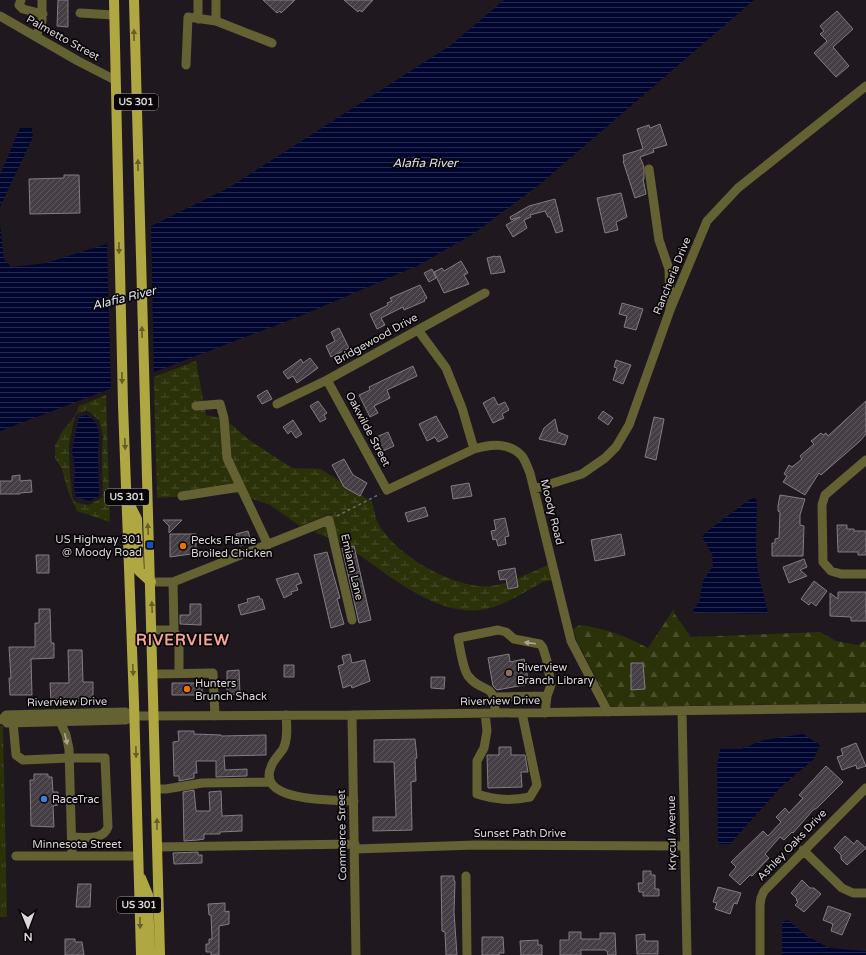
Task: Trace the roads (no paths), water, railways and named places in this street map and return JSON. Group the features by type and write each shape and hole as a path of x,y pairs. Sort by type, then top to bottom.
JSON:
{"main road":[{"name":"US 301","path":"114,0 123,405 135,716 141,955"},
{"name":"US 301","path":"134,0 143,399 151,582 160,955"},
{"path":"127,500 137,519 139,571 151,582"},
{"path":"139,871 148,895 150,955"}],"street":[{"path":"21,0 19,5 23,9 43,14"},
{"path":"36,37 43,14 42,0"},
{"path":"198,0 198,19"},
{"path":"216,0 216,21"},
{"path":"80,13 114,15"},
{"name":"Palmetto Street","path":"0,16 115,80"},
{"path":"186,65 188,17 216,21 272,43"},
{"name":"Rancheria Drive","path":"534,489 582,474 605,458 616,447 629,425 670,310 707,221 738,188 866,86"},
{"path":"649,169 659,240 669,269 670,310"},
{"name":"Bridgewood Drive","path":"278,404 327,380 485,293"},
{"path":"418,330 446,368 462,408 474,449"},
{"name":"Oakwilde Street","path":"327,380 387,490"},
{"path":"151,582 173,582 268,545 227,458 224,418 220,404 196,406"},
{"name":"Moody Road","path":"387,490 474,449 488,445 505,446 522,456 530,473 571,641 608,712"},
{"path":"866,460 825,495 822,505 823,562 831,571 841,574 866,574"},
{"path":"182,496 240,487"},
{"name":"Emiann Lane","path":"268,545 328,520 352,620"},
{"path":"173,582 174,630 179,643 179,673"},
{"path":"152,630 174,630"},
{"path":"495,713 494,698 488,688 477,684 467,676 458,638 498,630 506,632 514,639 540,644 545,654 551,685 547,696 544,713"},
{"path":"153,674 214,673 215,716"},
{"path":"494,698 547,696"},
{"name":"Riverview Drive","path":"135,716 125,712 6,715 1,720 6,723 125,720 135,716 544,713 866,708"},
{"name":"Krycul Avenue","path":"682,711 686,955"},
{"path":"485,713 487,731 484,748 477,761 478,794 494,799 512,801 530,797 537,785 522,713"},
{"path":"286,715 287,730 284,747 271,765 268,774 269,782 273,787 284,794 354,801"},
{"name":"Commerce Street","path":"352,715 356,955"},
{"path":"60,721 66,735 70,758 72,856"},
{"path":"12,722 18,758 23,760 105,758 108,827 106,833 102,836 72,837"},
{"path":"156,789 166,790 202,783 269,782"},
{"name":"Ashley Oaks Drive","path":"760,955 760,898 764,890 866,788"},
{"name":"Sunset Path Drive","path":"158,847 226,845 684,846"},
{"path":"803,850 842,888 853,893 866,893"},
{"name":"Minnesota Street","path":"16,856 138,856"},
{"path":"466,876 467,955"}],"water":[{"name":"Alafia River","path":"504,0 754,0 539,185 473,234 419,265 298,317 0,431 0,223 4,259 11,267 46,263 129,237 230,187 451,45"},
{"path":"20,128 32,128 33,137 0,207 0,175"},
{"path":"87,415 96,422 99,435 99,496 90,501 76,497 74,487 75,469 72,451 79,417"},
{"path":"754,498 757,500 756,551 758,572 768,613 695,613 693,610 699,602 703,581 713,566 712,554 702,537 706,532 749,500"},
{"path":"803,734 820,745 814,759 781,787 730,844 718,844 717,767 720,749 741,749 764,740"},
{"path":"788,920 807,936 829,948 866,951 866,955 782,955 782,922"}],"place":[{"name":"US Highway 301 @ Moody Road","path":"150,545"},
{"name":"Pecks Flame Broiled Chicken","path":"183,546"},
{"name":"Riverview Branch Library","path":"509,673"},
{"name":"Hunters Brunch Shack","path":"187,689"},
{"name":"RaceTrac","path":"44,799"}],"district":[{"name":"RIVERVIEW","path":"183,640"}]}
